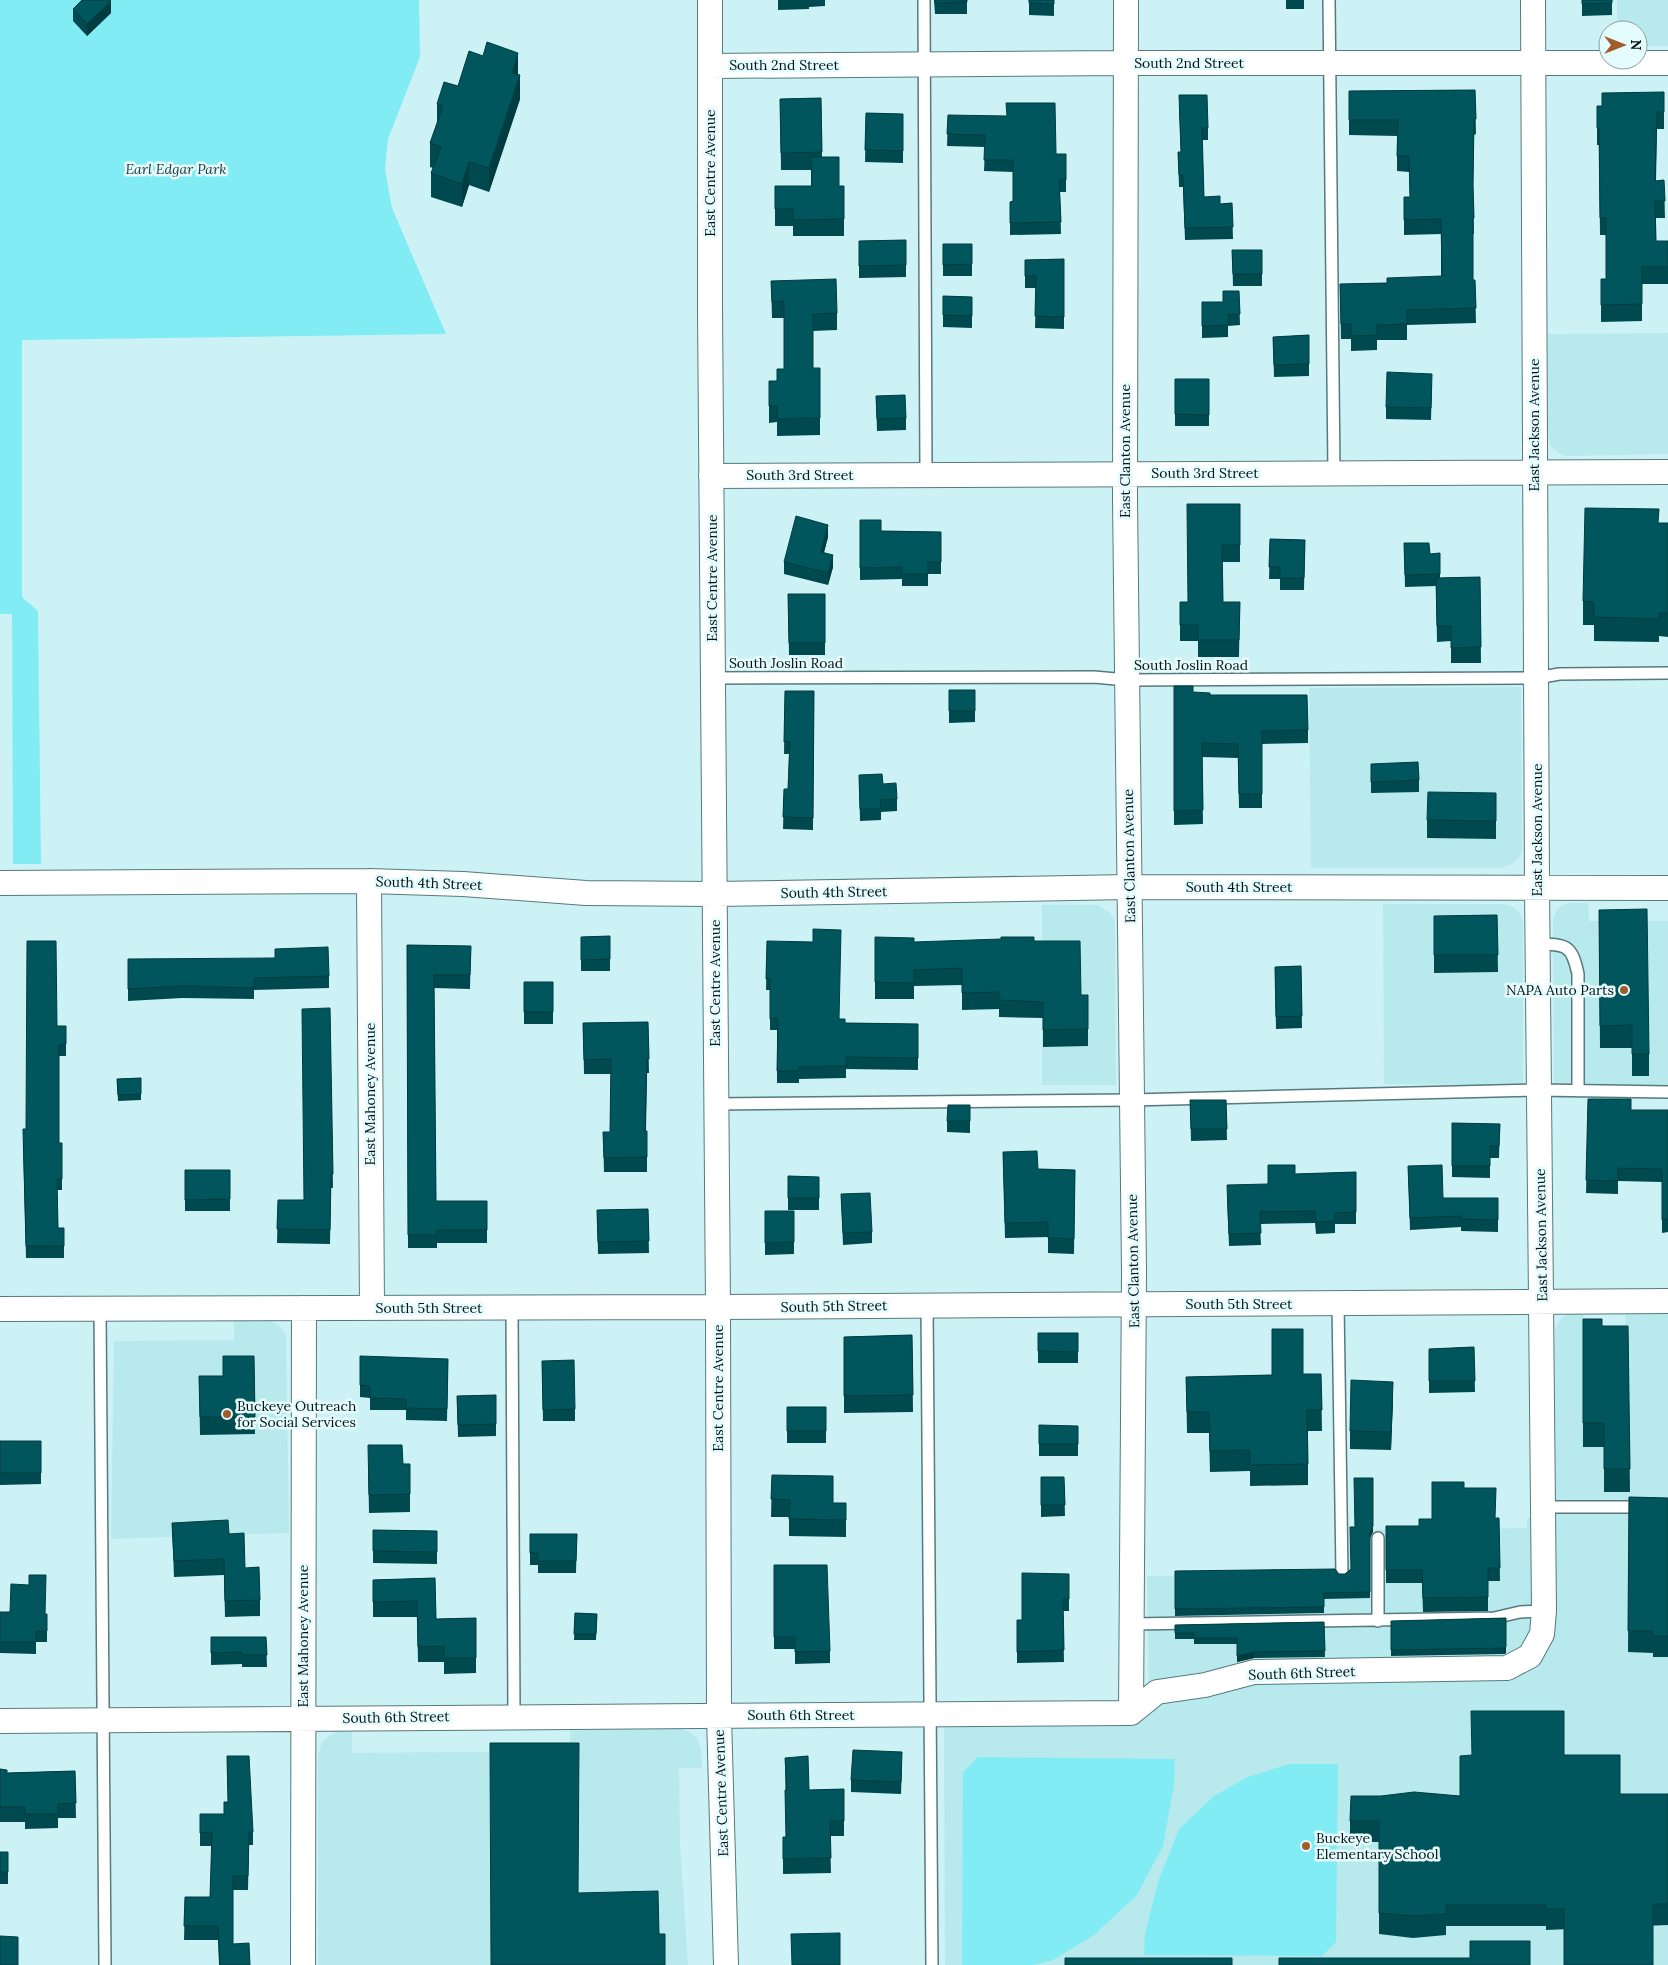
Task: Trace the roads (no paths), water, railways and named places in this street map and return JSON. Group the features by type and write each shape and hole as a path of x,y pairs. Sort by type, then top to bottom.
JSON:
{"street":[{"name":"East Centre Avenue","path":"710,0 719,1716 726,1965"},
{"name":"East Clanton Avenue","path":"1126,0 1125,474 1134,1304 1131,1712"},
{"name":"East Jackson Avenue","path":"1530,1656 1542,1634 1544,1611 1534,473 1533,0"},
{"name":"South 2nd Street","path":"710,66 1126,63 1668,63"},
{"name":"South 3rd Street","path":"712,476 1668,472"},
{"name":"South 4th Street","path":"0,883 369,880 463,884 586,893 714,894 1130,887 1668,888"},
{"name":"East Mahoney Avenue","path":"369,880 372,1308"},
{"name":"South 5th Street","path":"0,1309 1668,1301"},
{"name":"East Mahoney Avenue","path":"302,1965 304,1308"},
{"name":"South 6th Street","path":"0,1721 1131,1712 1157,1692 1205,1685 1254,1672 1507,1668 1530,1656"}],"lane":[{"path":"924,0 926,475"},
{"path":"1329,0 1328,63 1334,472"},
{"name":"South Joslin Road","path":"713,678 1094,677 1127,680 1537,678 1559,674 1668,673"},
{"path":"1538,944 1555,944 1568,949 1574,955 1578,974 1578,1091"},
{"path":"716,1104 1131,1100 1539,1090 1668,1092"},
{"path":"1338,1303 1342,1574"},
{"path":"927,1305 932,1965"},
{"path":"512,1307 514,1716"},
{"path":"100,1308 105,1965"},
{"path":"1542,1507 1668,1507"},
{"path":"1378,1538 1378,1621"},
{"path":"1132,1624 1494,1618 1520,1612 1544,1611"}],"place":[{"name":"NAPA Auto Parts","path":"1624,990"},
{"name":"Buckeye Outreach for Social Services","path":"227,1414"},
{"name":"Buckeye Elementary School","path":"1306,1846"}],"park label":[{"name":"Earl Edgar Park","path":"176,169"}]}
